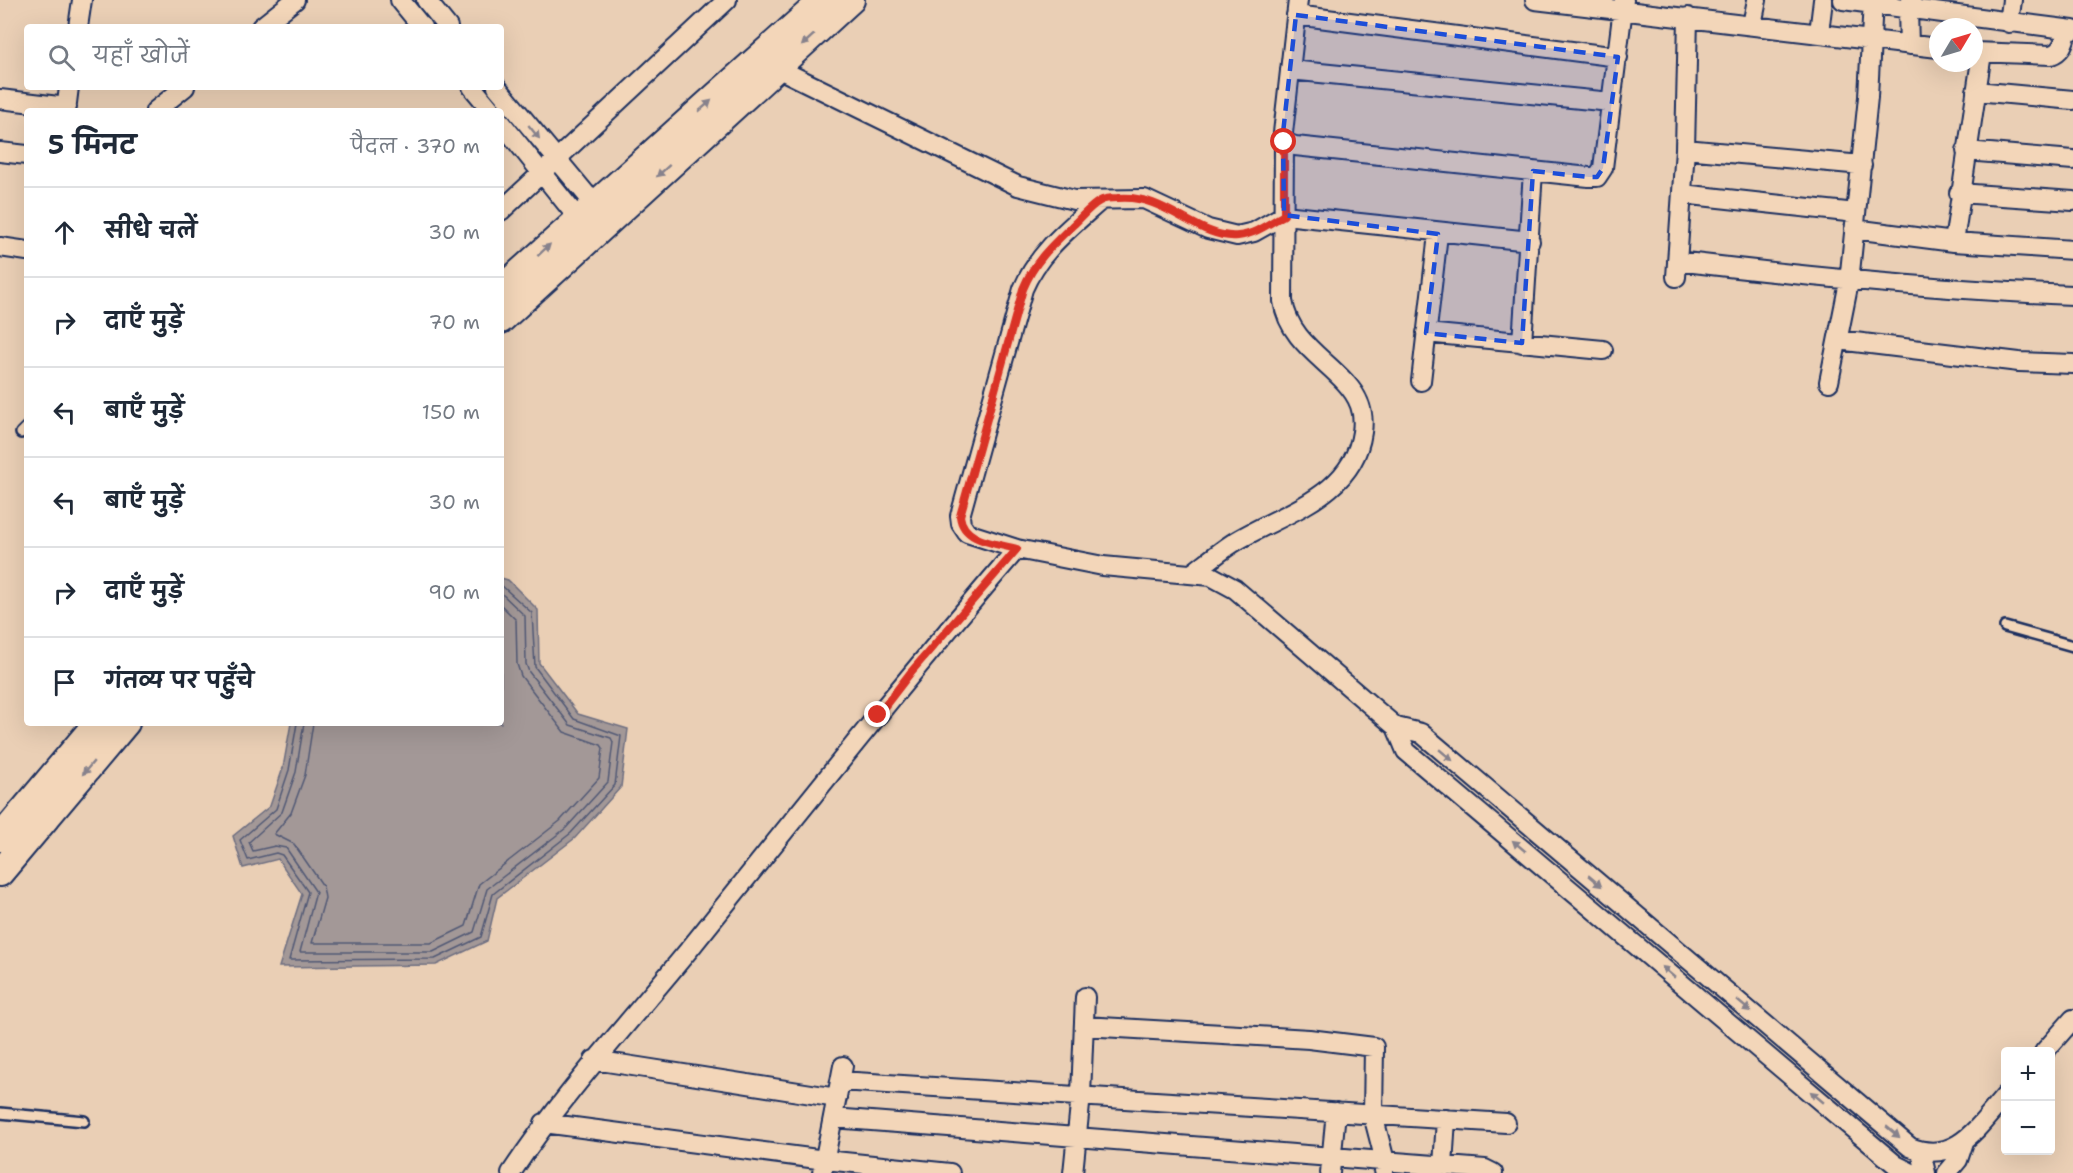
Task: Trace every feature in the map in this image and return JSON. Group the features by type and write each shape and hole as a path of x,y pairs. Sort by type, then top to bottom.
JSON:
{"main road":[{"path":"504,317 593,219 823,0"},
{"path":"504,287 593,219 777,68 850,0"},
{"path":"0,838 94,726"},
{"path":"2,867 123,726"}],"street":[{"path":"78,24 82,0"},
{"path":"265,24 295,0"},
{"path":"400,0 420,24"},
{"path":"426,0 446,24"},
{"path":"504,208 727,0"},
{"path":"1535,0 1623,4 1688,17 1929,47"},
{"path":"1752,25 1757,0"},
{"path":"1820,33 1824,0"},
{"path":"1843,0 1910,5 2009,23 2070,30 2062,47 2051,55 1983,52"},
{"path":"2009,23 2012,0"},
{"path":"1829,382 1849,282 1862,165 1873,2"},
{"path":"1284,142 1295,146 1597,177 1603,168 1623,4"},
{"path":"1909,45 1910,5"},
{"path":"1193,573 1234,542 1320,496 1353,462 1361,440 1363,420 1361,406 1355,394 1302,342 1285,316 1284,142 1282,133 1297,7 1618,57"},
{"path":"1688,17 1685,150 1677,269 1973,292 2073,295"},
{"path":"777,68 1018,186 1074,200 1144,199 1208,229 1237,236 1254,232 1284,215 1438,234 1530,241"},
{"path":"1290,70 1611,102"},
{"path":"1954,242 1977,72"},
{"path":"66,108 69,90"},
{"path":"159,108 181,90"},
{"path":"474,90 490,108"},
{"path":"499,90 556,159 593,219"},
{"path":"1976,91 2073,100"},
{"path":"0,99 59,108"},
{"path":"504,126 543,172 593,219"},
{"path":"1685,150 1862,165"},
{"path":"1966,151 2073,160"},
{"path":"0,152 24,155"},
{"path":"1522,343 1533,171"},
{"path":"1959,193 2073,201"},
{"path":"1682,194 1855,221 1954,242 2073,250"},
{"path":"1101,200 1042,254 1031,270 1023,289 960,516 961,525 967,533 1017,549 1102,566 1211,576 1235,589 1396,727 1421,734 1910,1147 1921,1152 1942,1152 1964,1142"},
{"path":"1421,381 1438,234"},
{"path":"0,247 24,250"},
{"path":"1426,333 1603,350"},
{"path":"1838,340 2019,363 2073,364"},
{"path":"511,1173 544,1123 594,1060 688,950 911,672 1017,549"},
{"path":"1396,727 1406,751 1896,1165 1912,1173"},
{"path":"1073,1173 1081,1095 1085,997"},
{"path":"2048,1047 2073,1018"},
{"path":"1084,1026 1310,1039 1374,1047 1373,1114 1384,1167"},
{"path":"594,1060 840,1082 1081,1095 1506,1123"},
{"path":"823,1167 840,1082"},
{"path":"1947,1173 1958,1160 1964,1142 2001,1101"},
{"path":"1331,1165 1336,1112"},
{"path":"833,1118 1077,1138 1331,1165 1443,1166 1485,1169 1493,1173"},
{"path":"1443,1166 1446,1119"},
{"path":"544,1123 823,1167 950,1173"},
{"path":"1921,1152 1926,1173"}],"lane":[{"path":"2005,627 2073,646"},
{"path":"0,1113 84,1121"}],"highlighted area":[{"path":"1296,15 1618,57 1603,168 1597,177 1533,171 1522,343 1426,333 1438,234 1284,215 1283,133"}],"water":[{"path":"504,579 508,580 538,610 539,663 578,714 628,729 621,787 575,838 497,898 487,941 436,965 279,967 302,894 278,859 243,868 233,836 270,806 283,768 290,726 504,726"}],"route":[{"path":"878,715 911,672 1017,549 967,533 961,525 960,516 1023,289 1031,270 1042,254 1101,200 1122,197 1144,199 1162,205 1208,229 1224,234 1237,236 1254,232 1284,215 1284,142"}]}
